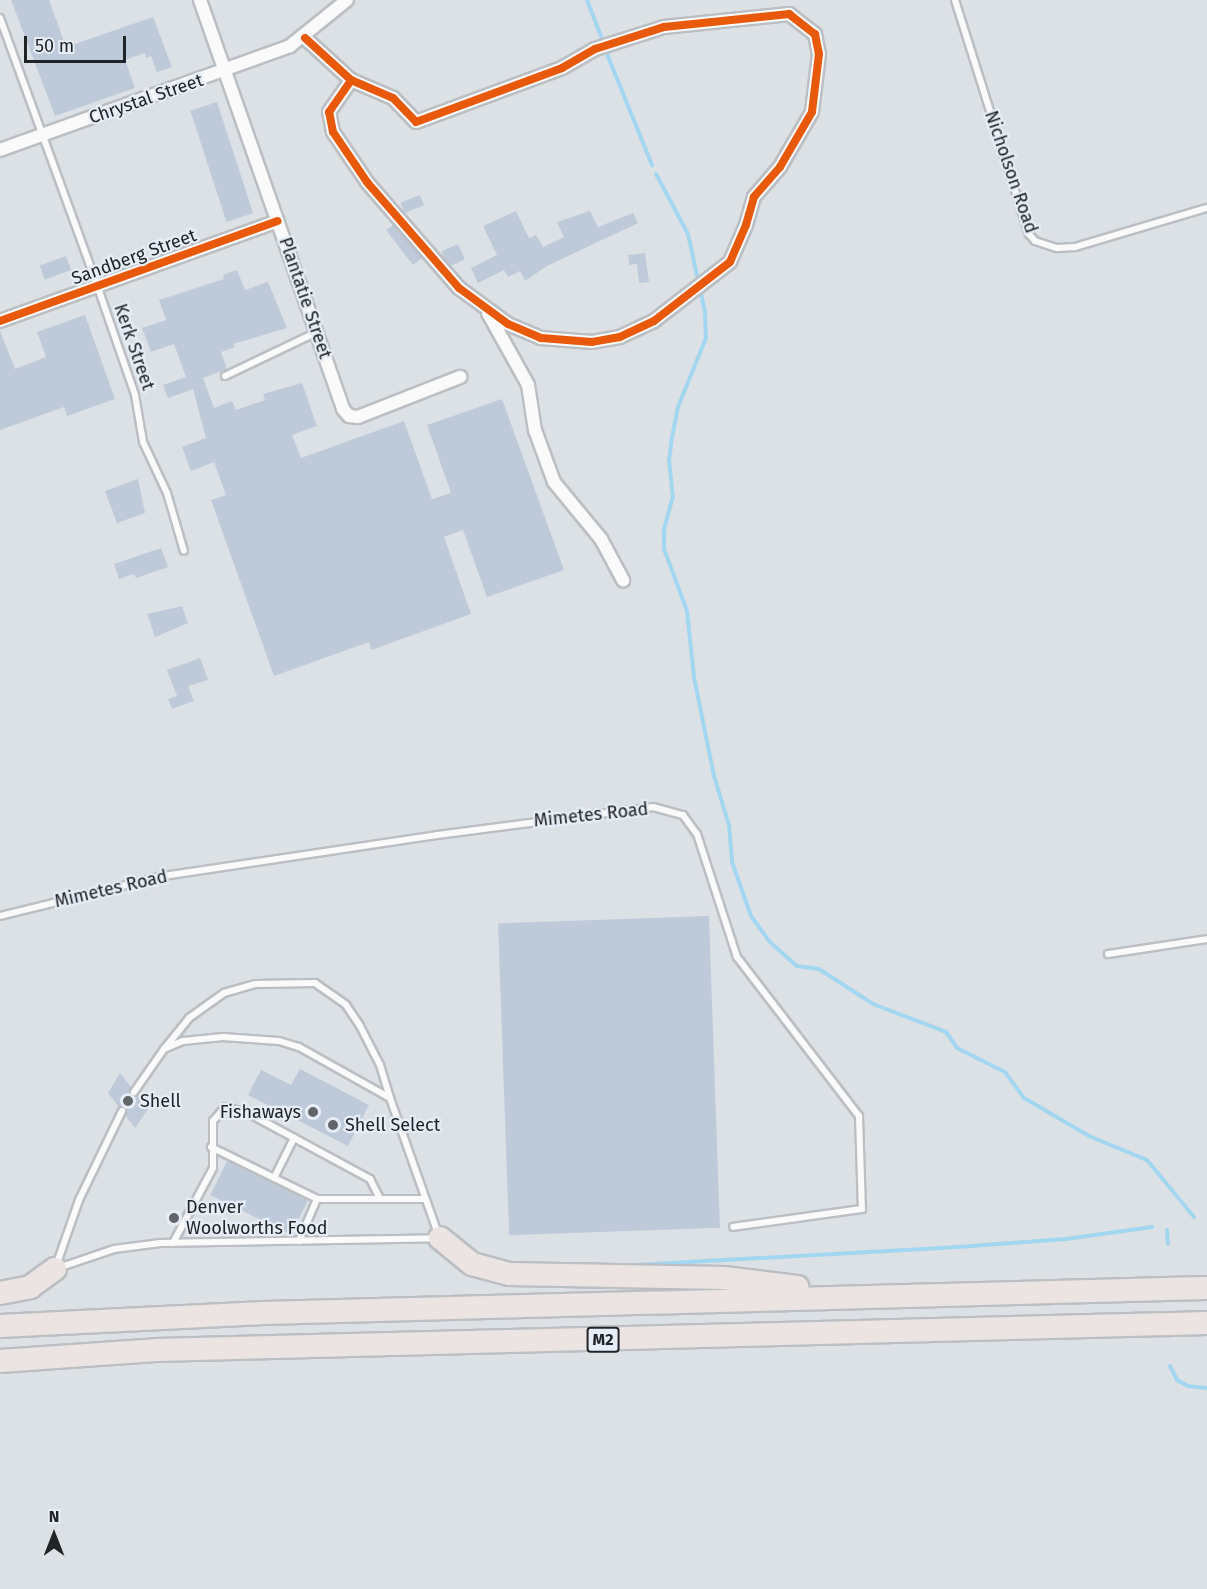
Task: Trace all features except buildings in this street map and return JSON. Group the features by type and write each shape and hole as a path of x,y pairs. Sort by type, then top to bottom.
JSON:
{"highway":[{"path":"440,1238 472,1264 510,1274 724,1278 876,1296"},
{"path":"0,1293 30,1287 55,1269"},
{"name":"M2","path":"0,1326 101,1319 1207,1288"},
{"name":"M2","path":"0,1360 156,1350 1207,1323"}],"street":[{"name":"Plantatie Street","path":"200,0 317,332 349,416 358,417 460,377"},
{"name":"Chrystal Street","path":"0,150 226,72 305,38 347,0"},
{"path":"305,38 351,80 393,98 412,120 422,122 562,68 595,49 664,27 783,13 796,17 815,34 819,54 812,112 780,167 753,196 735,252 717,275 674,309 620,337 554,342 508,324 487,312 459,288 367,182 333,132 329,111 351,80"},
{"name":"Sandberg Street","path":"0,321 278,221"},
{"path":"487,312 528,385 535,430 554,482 601,539 623,580"}],"lane":[{"name":"Nicholson Road","path":"955,0 1029,234 1035,241 1057,248 1075,247 1207,208"},
{"name":"Kerk Street","path":"0,18 44,135 135,395 143,442 167,493 184,551"},
{"path":"225,376 317,332"},
{"name":"Mimetes Road","path":"0,916 163,876 437,835 645,808 668,809 683,815 697,834 737,957 859,1116 862,1209 733,1227"},
{"path":"1108,954 1207,939"},
{"path":"55,1269 114,1249 173,1243 440,1238 424,1199 377,1057 346,1005 315,983 255,984 224,993 189,1018 164,1049 135,1092"},
{"path":"164,1049 183,1041 223,1037 279,1041 299,1047 390,1098"},
{"path":"173,1243 213,1168 211,1147 213,1121 225,1107 248,1113 370,1179 380,1199"},
{"path":"55,1269 83,1191 122,1111"},
{"path":"274,1178 294,1137"},
{"path":"211,1147 317,1199 424,1199"},
{"path":"299,1241 317,1199"}],"waterway":[{"path":"587,0 604,44"},
{"path":"607,54 652,165"},
{"path":"656,174 688,234 705,312 706,338 678,407 672,437 669,460 673,496 664,530 664,549 687,611 694,677 714,776 729,825 732,862 751,916 770,942 797,966 819,969 873,1004 946,1032 957,1048 1005,1072 1024,1098 1089,1136 1147,1160 1194,1217"},
{"path":"617,1266 958,1247 1066,1239 1152,1227"},
{"path":"1167,1230 1168,1244"},
{"path":"1170,1366 1177,1380 1188,1386 1207,1388"}],"cycle path":[{"path":"305,38 351,80 393,98 416,122 562,68 595,49 664,27 789,14 815,34 819,54 812,112 780,167 754,197 746,225 730,262 654,321 620,337 592,342 541,338 508,324 459,288 367,182 333,132 329,112 351,80"},
{"path":"0,321 278,221"}],"place":[{"name":"Shell","path":"128,1101"},
{"name":"Fishaways","path":"313,1112"},
{"name":"Shell Select","path":"333,1125"},
{"name":"Denver Woolworths Food","path":"174,1218"}]}
